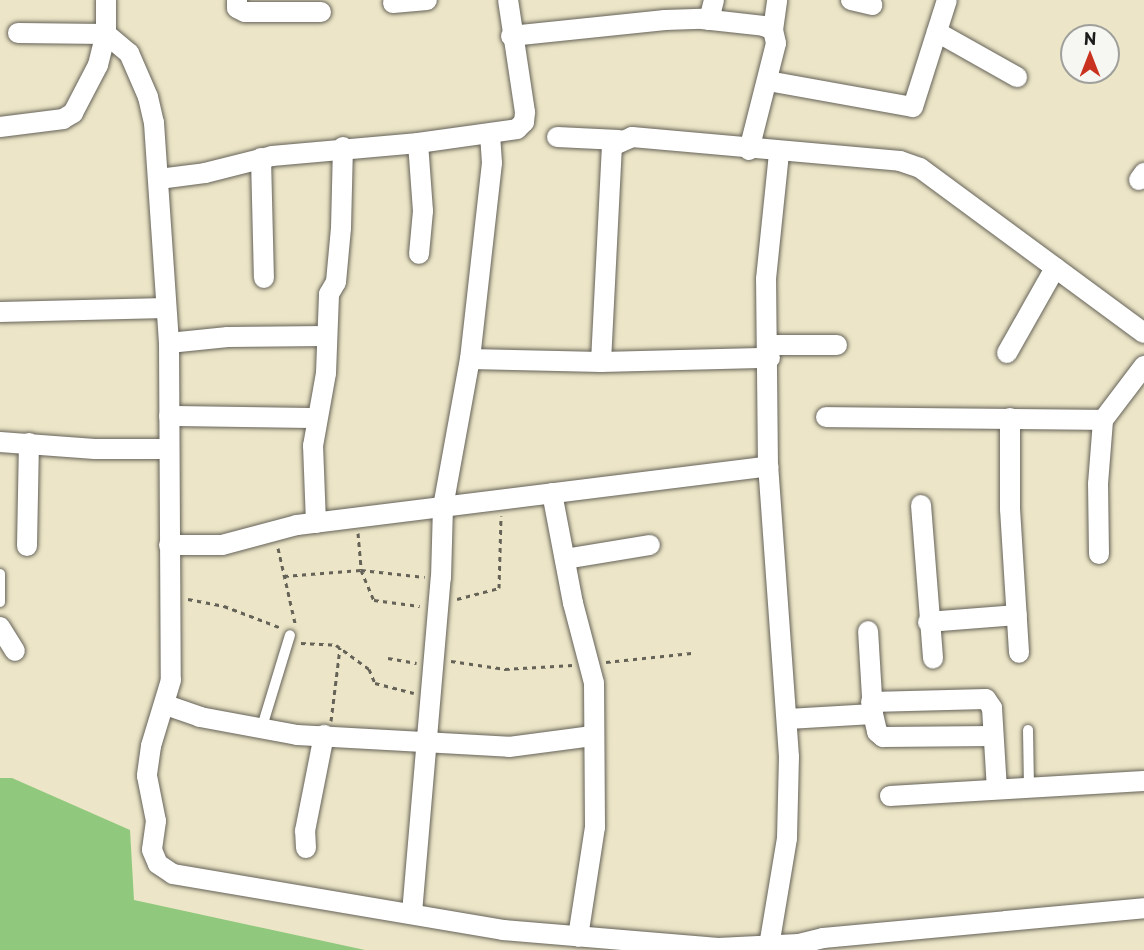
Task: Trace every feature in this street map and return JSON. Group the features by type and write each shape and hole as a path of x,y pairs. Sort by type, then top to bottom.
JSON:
{"street":[{"path":"0,127 63,119 73,113 98,65 106,34 106,0"},
{"path":"237,0 237,8 245,12 321,12"},
{"path":"393,3 427,0"},
{"path":"159,179 205,173 261,158 343,147 418,143 517,129 525,122 511,36 508,0"},
{"path":"709,20 714,0"},
{"path":"749,150 776,43 773,30 777,0"},
{"path":"768,81 913,107 946,0"},
{"path":"511,36 665,20 709,20 773,30"},
{"path":"937,32 1017,77"},
{"path":"18,33 106,34 129,53 148,97 159,179 169,343 171,680 166,705 151,746 147,776 156,821 152,850 158,864 173,874 503,930 578,937 638,947 769,946 1144,908"},
{"path":"412,913 437,603 441,578 442,507 470,359 492,163 490,134"},
{"path":"557,137 619,140 632,137 779,153 900,161 920,168 1144,333"},
{"path":"601,362 610,160 612,146 619,140"},
{"path":"418,143 423,211 419,254"},
{"path":"316,523 313,446 323,394 329,294 336,282 342,228 343,147"},
{"path":"769,946 787,838 788,719 774,589 768,466 769,352 766,279 779,153"},
{"path":"261,158 264,278"},
{"path":"1007,353 1055,268"},
{"path":"0,312 166,308"},
{"path":"169,343 228,337 326,336"},
{"path":"470,359 601,362 769,352 837,345"},
{"path":"1099,554 1098,484 1102,420 1144,366"},
{"path":"169,416 317,418"},
{"path":"825,417 1102,420"},
{"path":"1010,418 1010,509 1019,653"},
{"path":"0,442 95,449 168,449"},
{"path":"27,546 29,443"},
{"path":"169,545 222,544 316,523 768,466"},
{"path":"552,493 594,682 592,736 595,827 578,937"},
{"path":"921,505 928,622 933,658"},
{"path":"565,559 650,544"},
{"path":"928,622 1017,615"},
{"path":"0,627 15,651"},
{"path":"868,631 872,708 877,732 883,738 993,736"},
{"path":"788,719 872,708 986,699 992,708 997,789"},
{"path":"166,705 200,717 261,730 327,735 509,747 592,736"},
{"path":"306,848 305,831 327,735"},
{"path":"890,796 1144,781"}],"lane":[{"path":"0,574 0,602"},
{"path":"261,730 290,635"},
{"path":"1028,730 1029,787"}],"path":[{"path":"357,518 361,570 374,600 437,603 461,600 499,588 502,499"},
{"path":"274,532 296,620 290,635"},
{"path":"284,576 361,570 441,578"},
{"path":"327,735 340,648"},
{"path":"388,658 505,669 589,664 692,653"}],"green space":[{"path":"0,778 12,778 130,830 134,900 365,950 0,950"}]}
